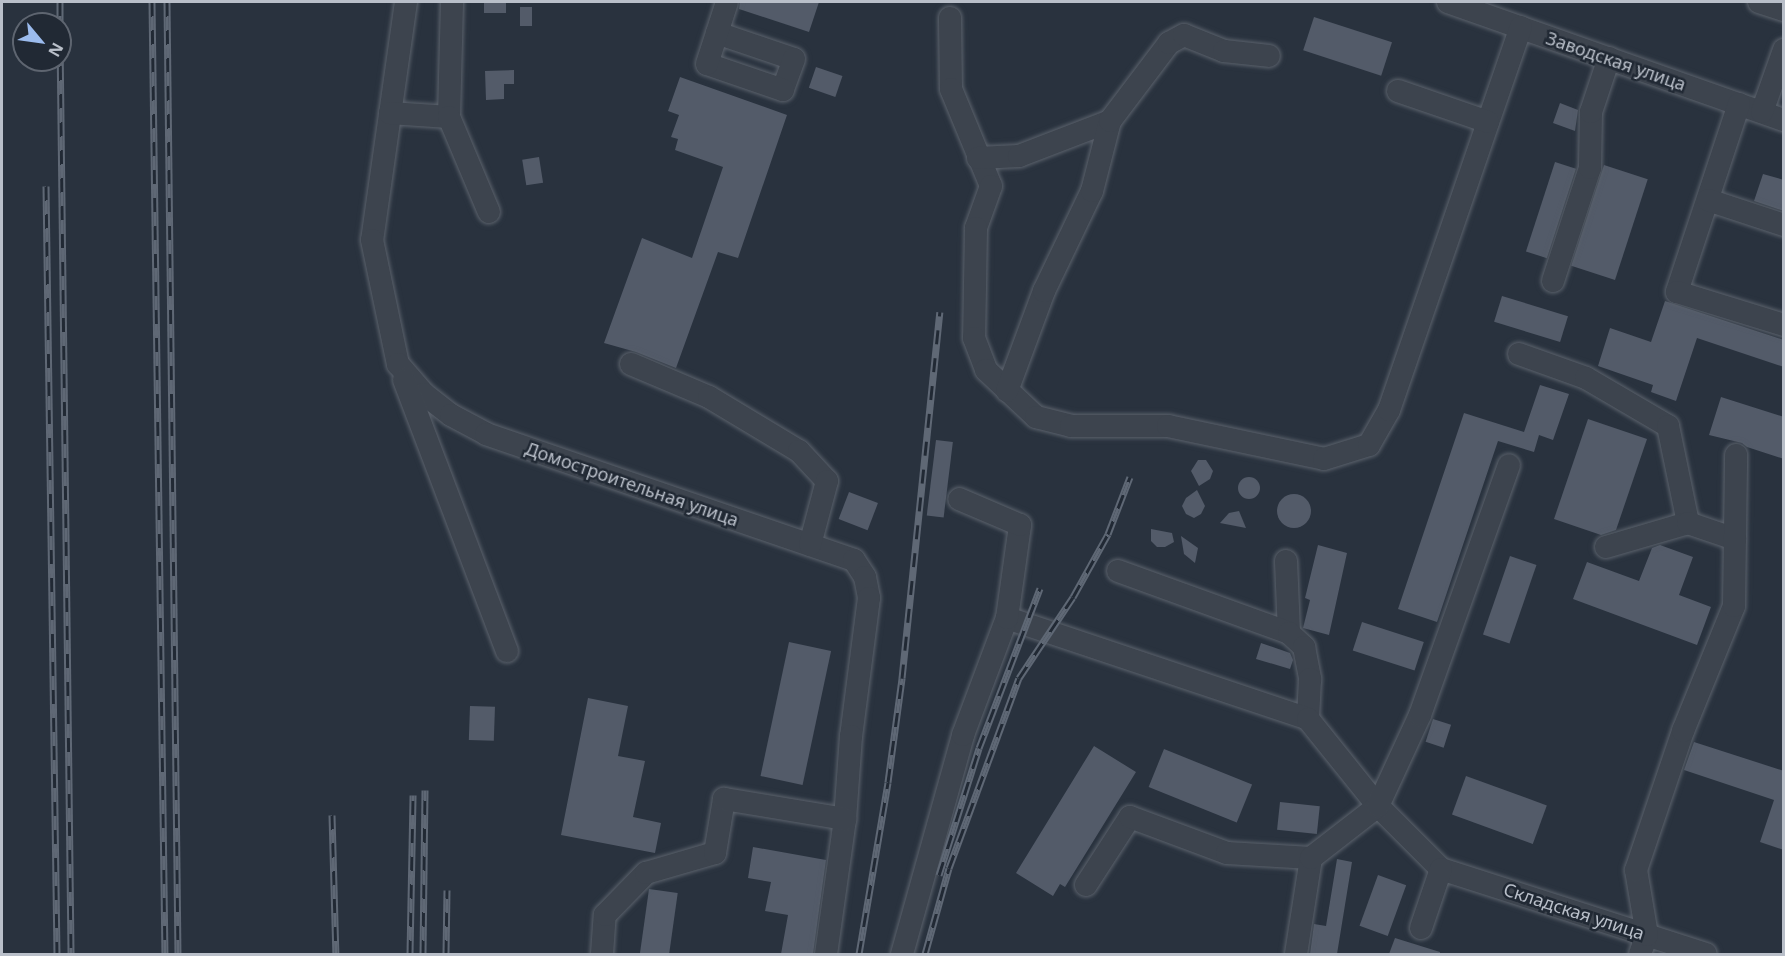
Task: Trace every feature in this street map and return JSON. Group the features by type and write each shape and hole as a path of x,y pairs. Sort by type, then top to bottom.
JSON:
{"street":[{"name":"Домостроительная улица","path":"406,2 372,240 398,364 424,394 451,415 486,434 854,560 865,577 869,598 851,736 845,819 826,954"},
{"path":"452,2 449,117 489,212"},
{"path":"717,33 727,2"},
{"name":"Заводская улица","path":"1448,2 1784,120"},
{"path":"1759,2 1784,10"},
{"path":"950,18 951,89 991,186 976,228 974,338 986,370 1006,392 1036,417 1071,426 1168,426 1324,459 1369,445 1389,410 1521,27"},
{"path":"1006,392 1044,291 1092,191 1110,121 1169,43 1185,35 1224,51 1269,56"},
{"path":"1762,112 1784,50"},
{"path":"1553,281 1590,168 1591,112 1609,58"},
{"path":"1398,91 1488,122"},
{"path":"1739,104 1677,292 1784,325"},
{"path":"390,113 449,117"},
{"path":"978,158 1019,156 1110,121"},
{"path":"1707,200 1784,225"},
{"path":"1519,354 1586,378 1668,426 1688,523"},
{"path":"398,364 507,651"},
{"path":"631,364 709,398 799,451 827,481 810,545"},
{"path":"1644,944 1636,870 1679,741 1734,606 1736,455"},
{"path":"1086,885 1130,818 1227,853 1311,858 1378,806 1420,715 1509,465"},
{"path":"902,954 963,735 1007,618 1020,525 959,499"},
{"path":"1606,547 1688,523 1735,539"},
{"path":"1286,561 1289,633"},
{"path":"1118,571 1289,633 1304,647 1310,679 1308,719"},
{"path":"1007,618 1308,719 1378,806 1441,869 1421,928"},
{"path":"602,954 604,915 646,873 715,853 724,799 845,819"},
{"path":"1296,954 1311,858"},
{"name":"Складская улица","path":"1441,869 1644,944 1706,954"}],"building":[{"path":"484,2 506,2 506,13 484,13"},
{"path":"740,2 819,2 809,32 739,9"},
{"path":"520,7 532,7 532,26 520,26"},
{"path":"1314,17 1392,42 1381,76 1303,50"},
{"path":"816,67 842,76 835,97 809,88"},
{"path":"514,70 514,84 504,84 504,99 486,100 485,71"},
{"path":"680,77 787,115 738,258 718,252 676,368 636,352 604,343 642,238 692,258 723,167 675,150 678,139 671,137 679,115 668,111"},
{"path":"1560,103 1578,110 1575,131 1553,123"},
{"path":"539,157 543,183 526,185 522,160"},
{"path":"1555,162 1576,169 1547,258 1526,251"},
{"path":"1604,165 1648,179 1615,280 1571,266"},
{"path":"1763,174 1784,180 1784,211 1754,201"},
{"path":"1502,296 1568,316 1560,342 1494,322"},
{"path":"1665,301 1784,340 1784,367 1697,338 1676,401 1651,392 1653,385 1598,366 1610,328 1651,342"},
{"path":"1540,385 1569,394 1553,440 1539,435 1534,452 1498,441 1437,622 1398,609 1464,413 1524,432"},
{"path":"1721,397 1784,417 1784,459 1747,447 1742,443 1709,435"},
{"path":"1588,419 1647,439 1616,530 1601,535 1554,519"},
{"path":"936,440 953,442 944,518 927,515"},
{"path":"1198,460 1206,460 1213,471 1210,479 1199,486 1191,471"},
{"path":"1249,477 1257,480 1260,488 1257,496 1249,499 1241,496 1238,488 1241,480"},
{"path":"1197,490 1205,506 1201,514 1194,518 1186,514 1182,506 1186,498"},
{"path":"849,492 878,503 868,530 839,519"},
{"path":"1294,494 1306,499 1311,511 1306,523 1294,528 1282,523 1277,511 1282,499"},
{"path":"1239,511 1246,528 1220,523 1229,513"},
{"path":"1151,529 1172,533 1174,542 1165,547 1157,547 1151,541"},
{"path":"1181,536 1198,548 1195,563 1184,554"},
{"path":"1318,545 1347,553 1329,635 1303,628 1310,600 1305,598"},
{"path":"1660,545 1693,557 1679,595 1711,607 1697,645 1573,599 1587,562 1639,581 1652,548"},
{"path":"1510,556 1536,565 1509,644 1483,634"},
{"path":"1362,622 1424,642 1415,671 1353,651"},
{"path":"789,642 831,651 803,785 761,776"},
{"path":"1261,643 1290,653 1293,660 1290,669 1256,659"},
{"path":"588,698 628,706 618,756 645,761 633,817 661,823 655,853 561,835"},
{"path":"470,706 495,707 494,741 469,740"},
{"path":"1433,719 1451,725 1444,748 1426,742"},
{"path":"1694,742 1784,771 1784,850 1760,842 1774,800 1684,770"},
{"path":"1094,746 1136,772 1065,887 1060,884 1053,896 1016,873"},
{"path":"1164,749 1252,785 1237,823 1149,787"},
{"path":"1466,776 1547,805 1533,844 1452,815"},
{"path":"1280,802 1320,806 1317,834 1277,830"},
{"path":"753,847 826,860 813,954 781,954 788,915 765,911 771,882 748,878"},
{"path":"1337,859 1352,862 1337,954 1310,954 1314,924 1326,926"},
{"path":"1378,875 1406,885 1388,936 1360,926"},
{"path":"649,889 678,893 669,954 640,954"},
{"path":"1395,938 1440,952 1440,954 1389,954"}],"railway":[{"path":"60,2 60,12"},
{"path":"152,2 165,954"},
{"path":"167,2 178,954"},
{"path":"60,72 71,954"},
{"path":"46,186 57,954"},
{"path":"859,954 888,782 902,678 940,312"},
{"path":"925,954 949,868 1019,678 1073,597 1108,534 1130,477"},
{"path":"939,875 979,748 1040,588"},
{"path":"423,954 425,790"},
{"path":"410,954 413,795"},
{"path":"332,815 336,954"},
{"path":"446,954 447,890"}]}
